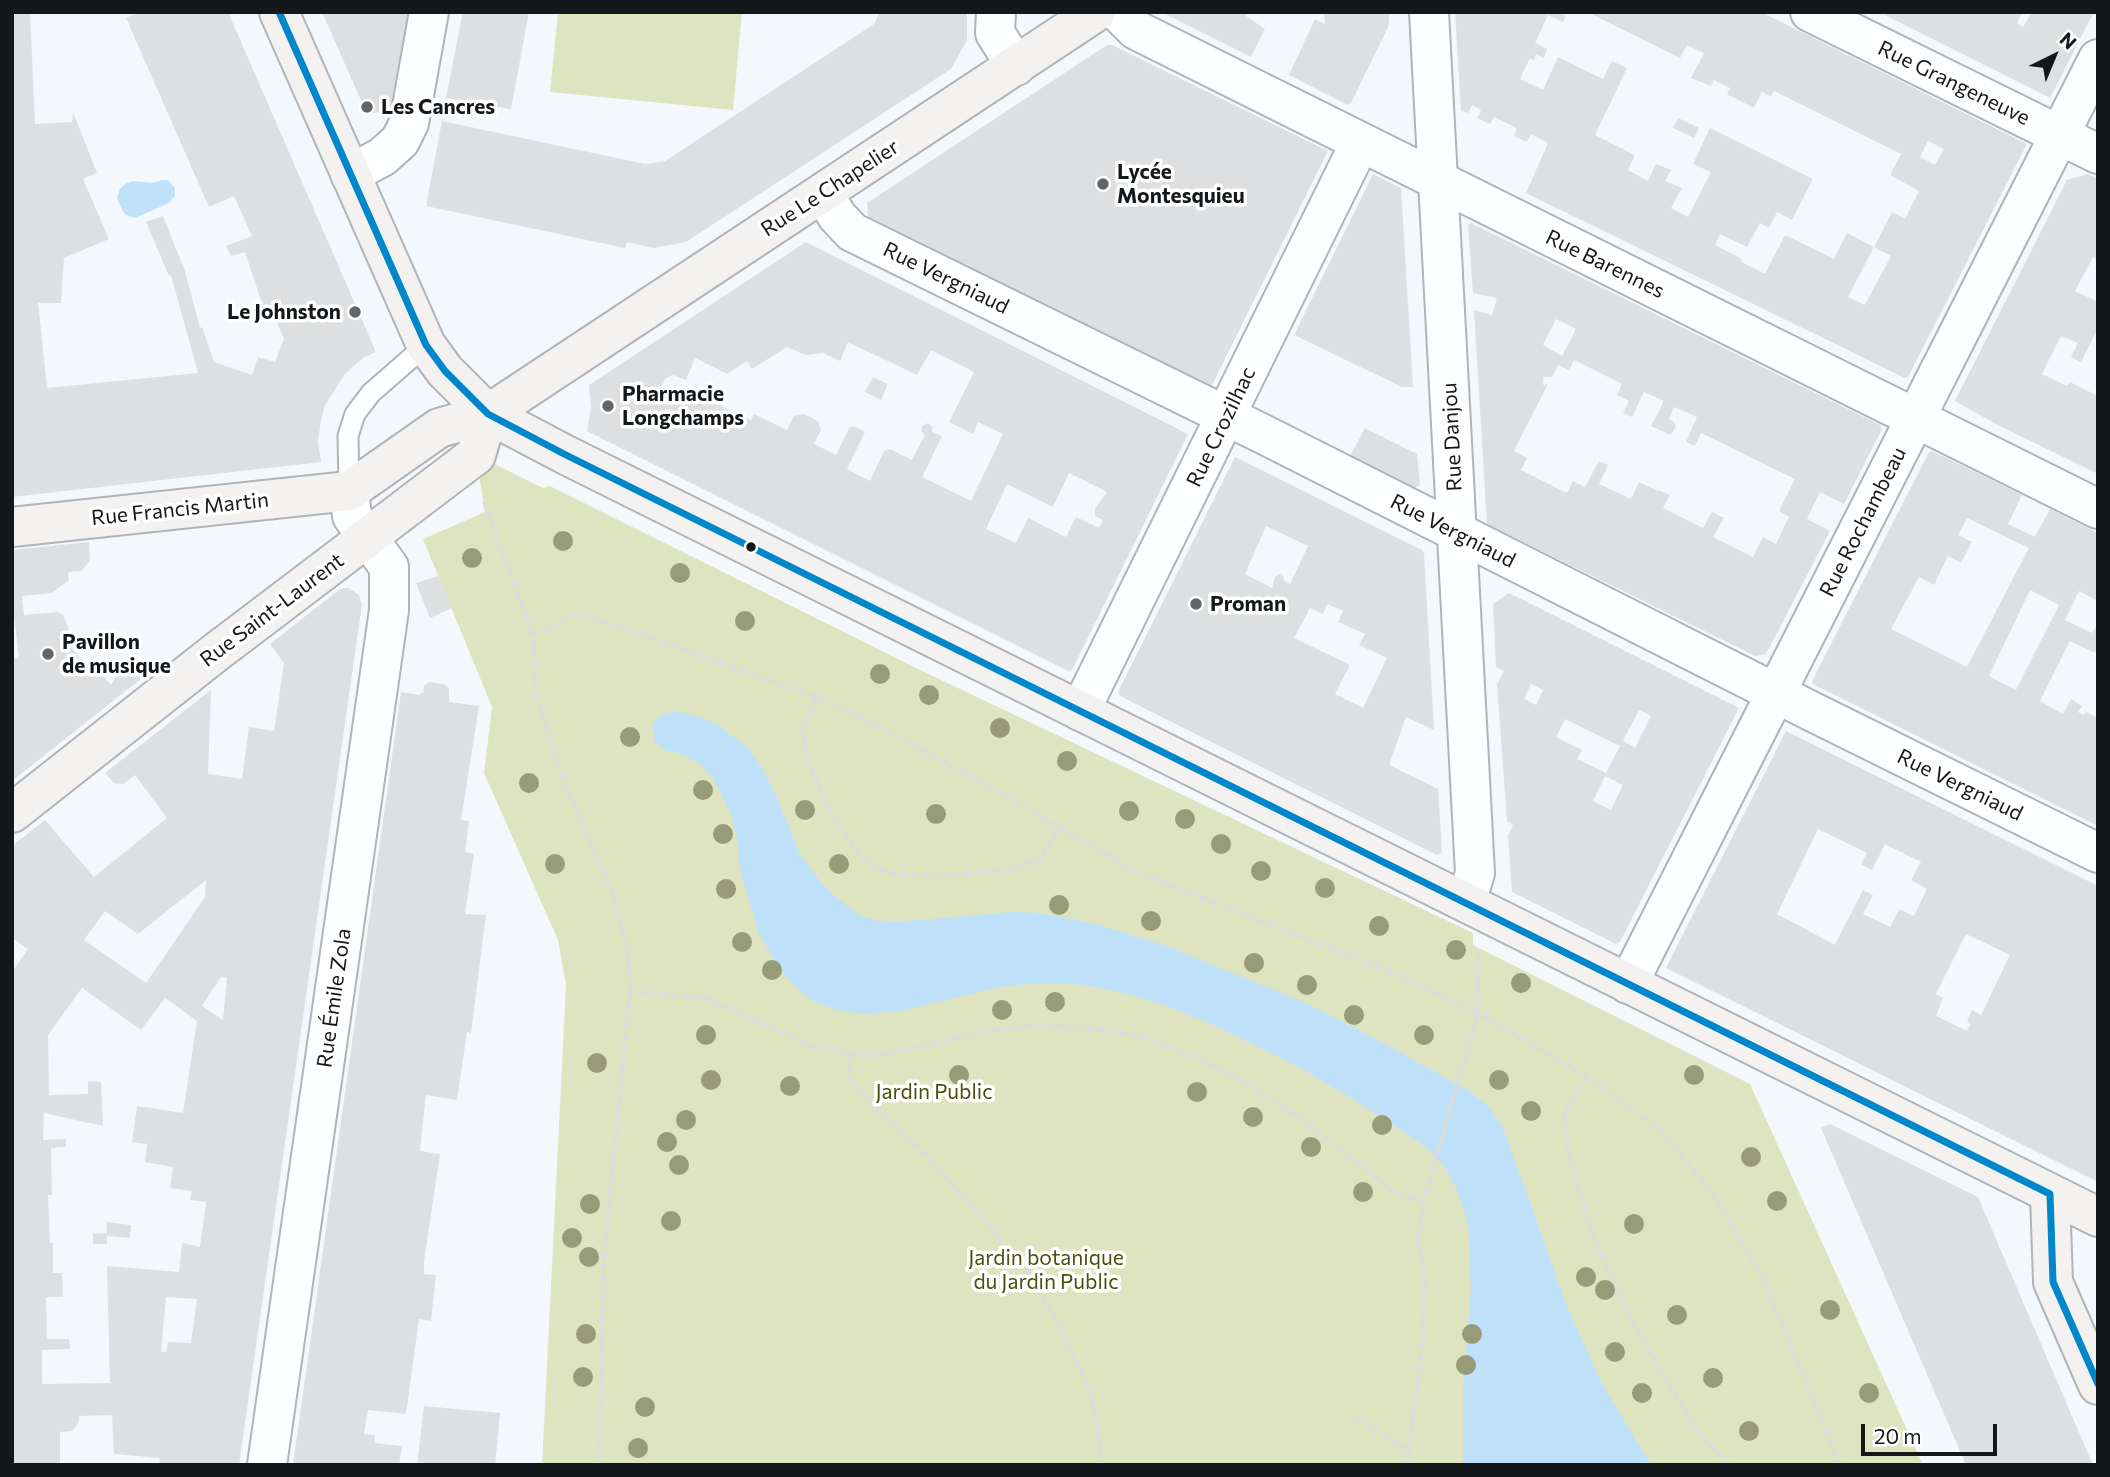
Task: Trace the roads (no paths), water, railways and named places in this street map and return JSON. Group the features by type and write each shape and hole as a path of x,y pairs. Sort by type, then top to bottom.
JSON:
{"main road":[{"path":"279,12 426,345 445,371 488,414 2098,1217"},
{"name":"Rue Le Chapelier","path":"349,491 439,428 488,414 1096,12"},
{"name":"Rue Saint-Laurent","path":"12,813 215,653 476,455 488,414"},
{"name":"Rue Francis Martin","path":"12,527 349,491"},
{"path":"2050,1194 2053,1282 2098,1385"}],"street":[{"path":"350,174 382,157 400,141 409,123 429,12"},
{"path":"996,12 995,33 1016,66"},
{"name":"Rue Barennes","path":"1118,12 1136,30 2098,509"},
{"name":"Rue Danjou","path":"1429,12 1475,873 1466,902"},
{"name":"Rue Grangeneuve","path":"1810,12 2098,154"},
{"name":"Rue Rochambeau","path":"1628,984 2098,60"},
{"name":"Rue Crozilhac","path":"1080,711 1360,143"},
{"name":"Rue Vergniaud","path":"823,193 837,216 852,232 2098,853"},
{"name":"Rue Émile Zola","path":"267,1465 389,610 389,567 352,516 349,491"}],"lane":[{"path":"349,491 348,436 355,414 371,393 426,345"}],"water":[{"path":"168,180 175,188 175,196 169,203 135,218 126,215 117,198 125,184 133,181 154,183"},
{"path":"676,711 718,725 748,748 763,769 800,854 835,896 859,915 879,921 897,922 1011,912 1041,913 1096,924 1164,945 1306,1003 1468,1090 1491,1109 1504,1130 1567,1306 1601,1382 1651,1465 1463,1465 1463,1386 1471,1289 1468,1224 1458,1193 1445,1167 1425,1146 1301,1068 1211,1024 1169,1007 1129,994 1085,985 1046,983 1004,986 900,1011 860,1014 834,1009 811,1000 792,984 774,960 758,931 739,867 738,843 732,817 713,778 699,763 679,753 667,751 655,742 652,724 660,715"}],"place":[{"name":"Les Cancres","path":"367,107"},
{"name":"Lycée Montesquieu","path":"1103,184"},
{"name":"Le Johnston","path":"355,312"},
{"name":"Pharmacie Longchamps","path":"608,406"},
{"name":"Proman","path":"1196,604"},
{"name":"Pavillon de musique","path":"48,654"}],"park label":[{"name":"Jardin Public","path":"934,1092"},
{"name":"Jardin botanique du Jardin Public","path":"1046,1270"}]}
